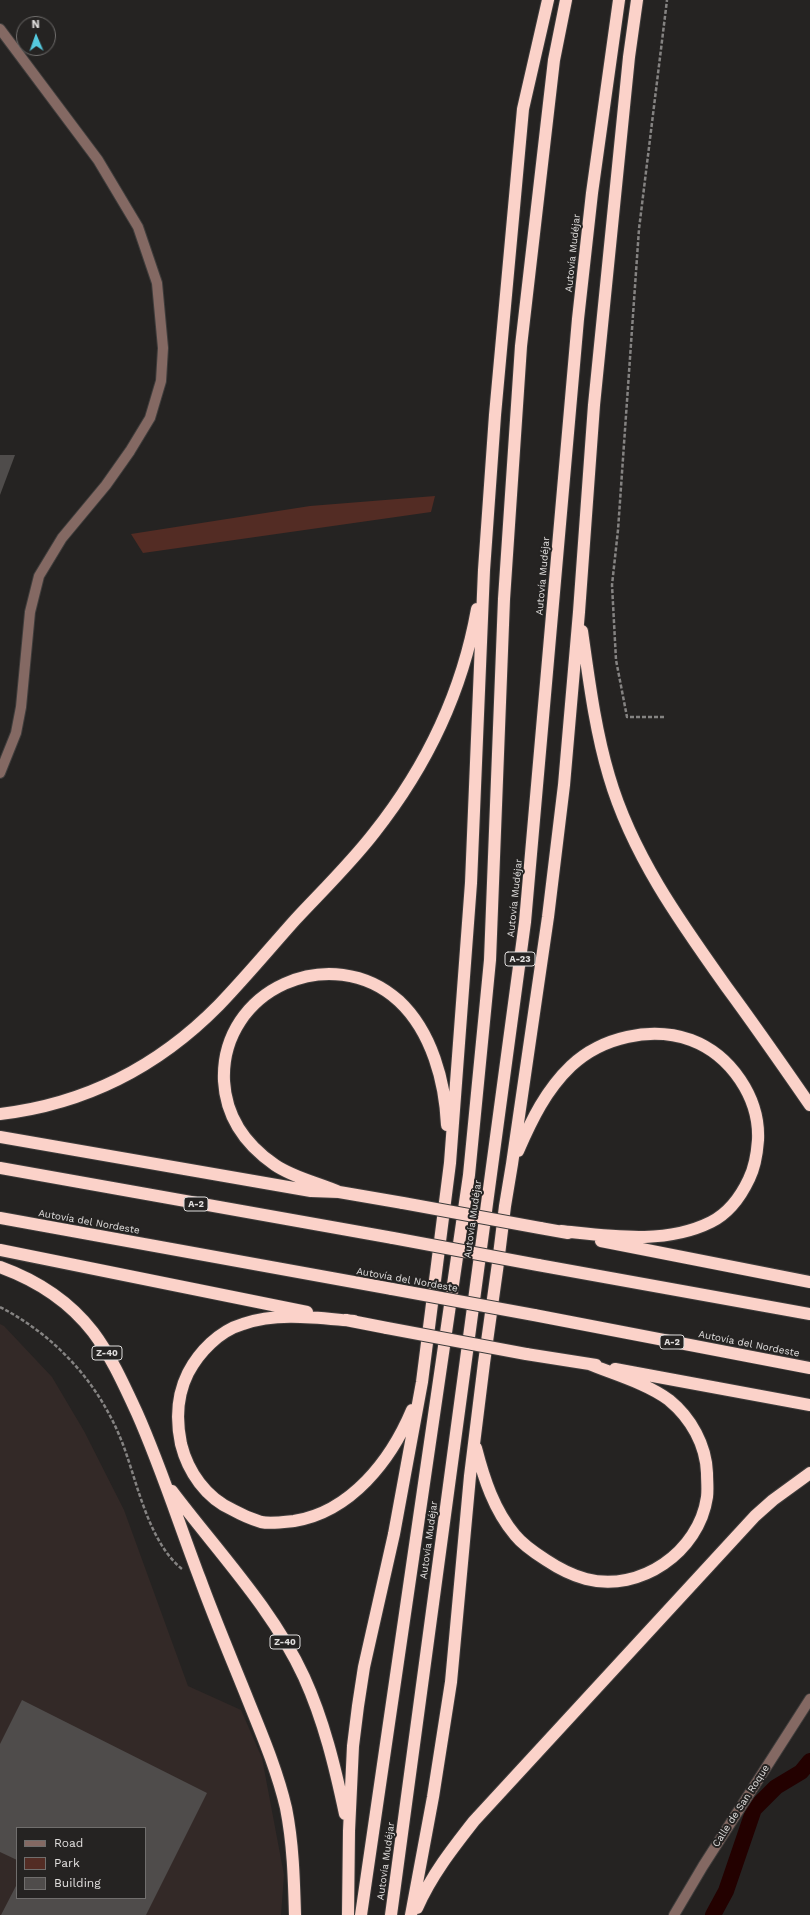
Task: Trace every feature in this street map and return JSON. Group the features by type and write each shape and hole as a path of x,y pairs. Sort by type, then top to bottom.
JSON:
{"highway":[{"path":"348,1831 353,1746 363,1675 394,1534 422,1382 450,1163 471,882 484,570 495,415 523,109 548,0"},
{"name":"Autovía Mudéjar","path":"361,1915 469,1174 490,960 504,599 521,346 554,60 566,0"},
{"name":"Autovía Mudéjar","path":"391,1915 526,922 578,319 592,193 619,0"},
{"path":"412,1915 433,1797 451,1682 474,1441 504,1206 512,1164 557,842 579,612 594,397 629,58 637,0"},
{"path":"0,1114 49,1106 78,1097 125,1076 154,1059 186,1035 218,1006 373,834 403,794 423,761 452,702 472,638 484,570"},
{"path":"579,612 599,741 609,777 638,849 660,890 685,928 810,1104"},
{"path":"339,1192 276,1166 240,1131 232,1118 226,1103 223,1068 227,1047 235,1029 245,1013 259,999 273,989 290,981 310,976 325,975 359,979 386,992 409,1012 429,1044 436,1063 442,1086 447,1118 450,1163"},
{"path":"0,1137 311,1191 339,1192 540,1228 636,1237 660,1236 696,1228 712,1221 725,1212 736,1201 744,1189 755,1161 758,1130 756,1116 746,1087 729,1065 718,1056 691,1040 669,1035 644,1034 625,1037 608,1042 572,1065 555,1083 532,1118 512,1164"},
{"name":"A-2","path":"0,1168 810,1314"},
{"name":"Autovía del Nordeste","path":"0,1218 392,1289 810,1368"},
{"path":"561,1231 622,1245 810,1282"},
{"path":"0,1250 387,1328 810,1405"},
{"name":"Z-40","path":"0,1267 25,1276 60,1299 77,1313 92,1331 105,1350 125,1387 165,1481 222,1553 264,1610 304,1676 329,1743 348,1831 348,1915"},
{"path":"354,1321 286,1317 266,1318 242,1324 225,1331 208,1346 193,1364 184,1382 179,1398 177,1418 179,1433 184,1455 190,1470 213,1499 226,1507 262,1522 302,1520 321,1514 338,1506 371,1475 395,1444 405,1427 422,1382"},
{"path":"474,1441 483,1477 503,1519 516,1536 532,1551 570,1574 588,1579 626,1580 658,1568 672,1558 683,1547 692,1536 701,1518 707,1497 707,1465 702,1446 695,1430 684,1415 668,1400 646,1387 589,1364"},
{"path":"412,1915 430,1881 450,1851 474,1821 755,1516 810,1473"},
{"path":"165,1481 200,1579 268,1751 280,1787 287,1814 293,1856 295,1915"}],"street":[{"path":"0,28 98,160 138,227 157,284 163,348 161,381 150,418 130,452 106,486 62,538 40,576 30,612 21,707 16,733 0,773"},
{"name":"Calle de San Roque","path":"674,1915 702,1866 810,1699"}],"path":[{"path":"664,717 627,717 616,660 612,585 618,530 639,230 667,0"},
{"path":"0,1307 37,1329 60,1348 94,1389 122,1441 141,1502 162,1543 180,1568 200,1579"}],"shaded area":[{"path":"0,1324 4,1326 52,1377 84,1431 124,1510 188,1686 241,1710 262,1758 284,1875 281,1915 0,1915"}],"green space":[{"path":"435,496 431,512 143,553 131,534 310,506"}],"building":[{"path":"0,455 15,455 0,495"},
{"path":"22,1700 207,1793 146,1915 1,1915 16,1886 16,1899 146,1899 146,1827 16,1827 16,1860 0,1852 0,1744"}],"waterway":[{"path":"713,1915 726,1891 754,1809 776,1787 801,1772 810,1761"}]}
